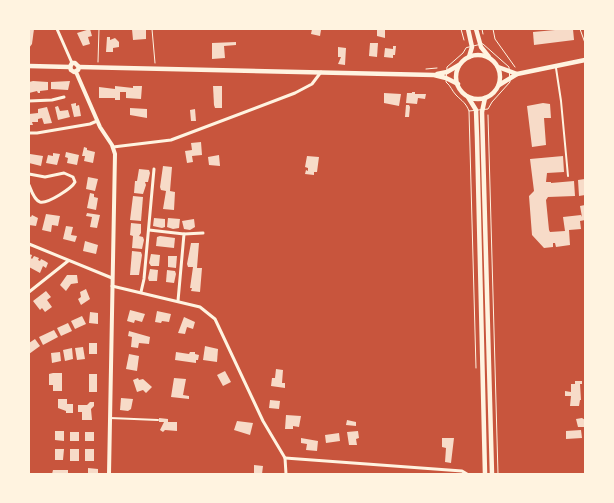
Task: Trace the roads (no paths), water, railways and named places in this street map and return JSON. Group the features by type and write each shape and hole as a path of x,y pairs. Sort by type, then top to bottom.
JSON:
{"main road":[{"path":"468,29 469,57"},
{"path":"476,29 480,44 498,67 510,75"},
{"path":"434,75 447,72 469,57 481,55 492,60"},
{"path":"468,97 485,98 510,75 585,60"},
{"path":"29,66 71,65 76,63 79,67 98,68 434,75 458,84"},
{"path":"460,64 456,75 458,84 476,110 486,474"},
{"path":"71,65 72,71 76,72 79,67"},
{"path":"498,67 500,76 498,86"},
{"path":"485,98 492,474"}],"street":[{"path":"57,29 71,65"},
{"path":"76,72 97,120 113,147 115,154 109,474"},
{"path":"113,147 171,140 295,93 312,84 321,72"},
{"path":"29,101 52,100 64,97"},
{"path":"29,133 37,134 90,124 97,120"},
{"path":"141,292 144,278 154,169"},
{"path":"29,174 44,177 64,174 73,177 75,182 72,188 46,202 40,202 36,199 29,185"},
{"path":"149,230 184,234 203,233"},
{"path":"178,301 184,234"},
{"path":"29,244 112,278"},
{"path":"29,292 68,260"},
{"path":"112,286 200,307 215,319 263,421 285,458 286,474"},
{"path":"285,458 462,471 467,474"}],"lane":[{"path":"556,66 562,101 568,176"},
{"path":"110,418 158,420"}]}
